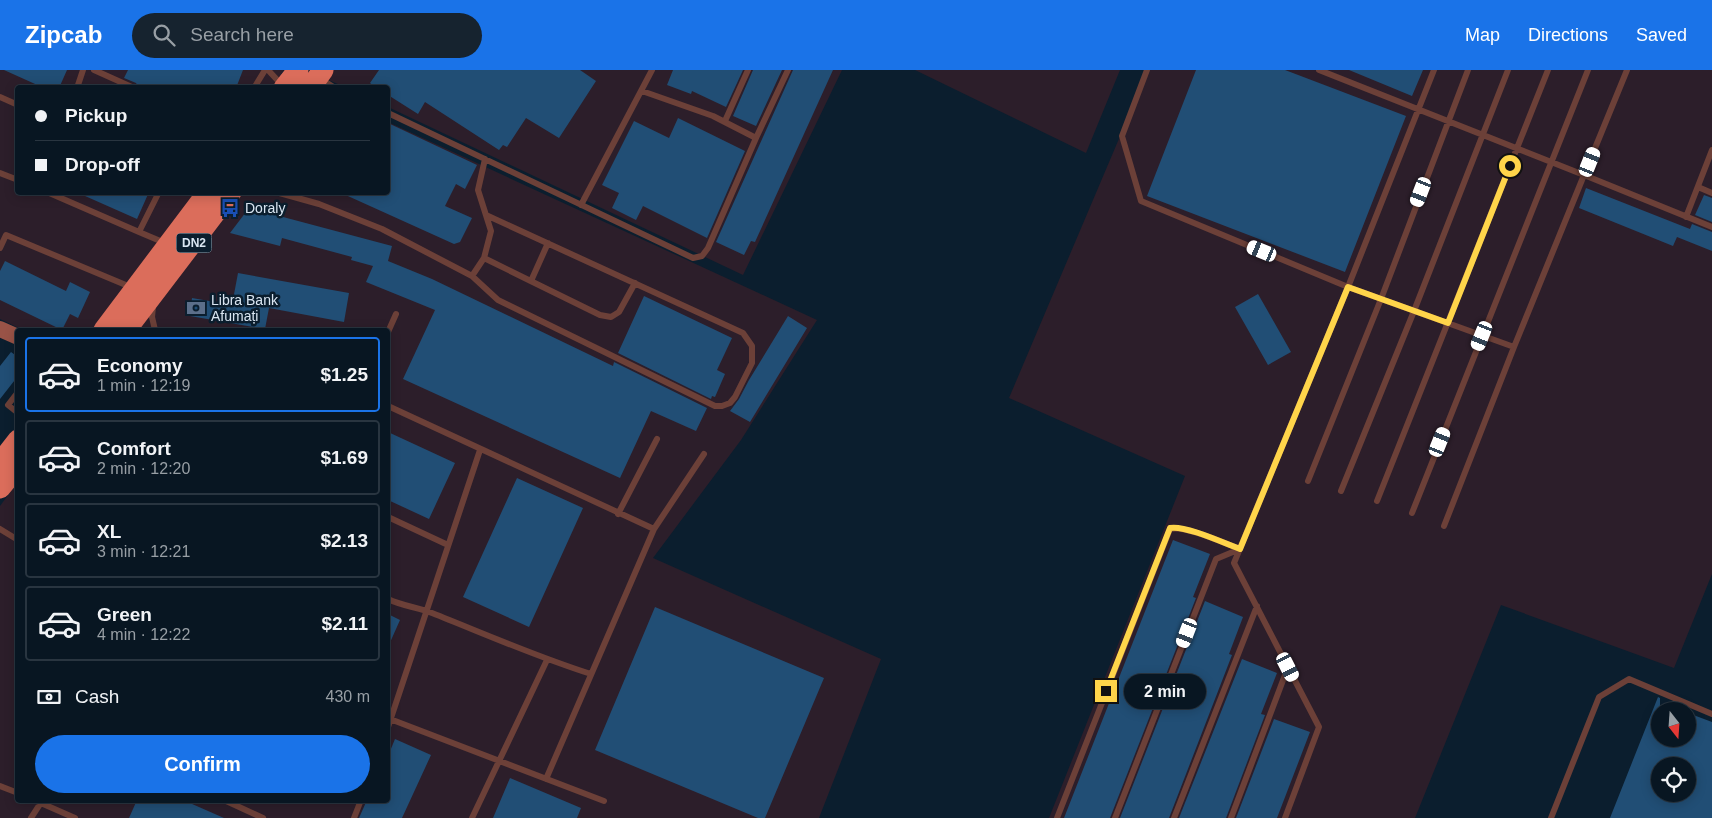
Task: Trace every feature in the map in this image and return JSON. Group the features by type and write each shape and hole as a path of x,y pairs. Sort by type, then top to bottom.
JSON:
{"highway":[{"path":"286,85 298,70"},
{"name":"DN2","path":"121,328 145,291 168,245 206,195"},
{"name":"DN2","path":"145,291 228,195"},
{"path":"0,463 15,444"},
{"path":"0,488 15,470"}],"street":[{"path":"0,328 15,336"}],"lane":[{"path":"78,85 83,70"},
{"path":"94,70 127,85"},
{"path":"256,85 266,70 282,85"},
{"path":"581,205 652,70"},
{"path":"725,122 748,70"},
{"path":"390,114 693,258 702,256 708,248 788,70"},
{"path":"1147,70 1122,136 1141,201 1348,287 1514,347"},
{"path":"1319,70 1712,227"},
{"path":"1284,818 1319,727 1234,563 1348,287 1434,70"},
{"path":"1308,481 1381,299 1468,70"},
{"path":"1341,491 1508,70"},
{"path":"1377,501 1548,70"},
{"path":"1412,513 1588,70"},
{"path":"1444,526 1514,347 1627,70"},
{"path":"642,92 713,116 756,138"},
{"path":"0,97 15,103"},
{"path":"1686,217 1711,153"},
{"path":"472,276 484,258 491,231 478,190 485,159"},
{"path":"0,173 15,179"},
{"path":"1698,187 1712,193"},
{"path":"54,195 168,245"},
{"path":"139,232 158,195"},
{"path":"287,195 319,204 382,228 472,276 498,300 715,406 730,403 735,397 752,363 752,346 743,333 486,215"},
{"path":"0,248 6,235 145,291 155,328"},
{"path":"531,281 548,243"},
{"path":"484,258 600,315 611,317 620,312 635,283"},
{"path":"390,328 396,314"},
{"path":"8,405 15,396"},
{"path":"0,400 15,411"},
{"path":"390,407 654,529"},
{"path":"618,514 657,439"},
{"path":"480,450 390,718 604,801"},
{"path":"546,778 654,529 704,454"},
{"path":"390,518 448,546"},
{"path":"1057,818 1170,528 1175,527 1195,532 1240,549"},
{"path":"0,529 15,538"},
{"path":"1115,818 1216,559 1240,549"},
{"path":"390,600 426,611 547,660 591,674"},
{"path":"1174,818 1256,606"},
{"path":"472,818 547,660"},
{"path":"1231,818 1288,667"},
{"path":"1550,818 1599,697 1629,679 1712,714"},
{"path":"0,786 15,792"},
{"path":"31,818 41,803"},
{"path":"44,803 75,818"},
{"path":"230,803 263,818"},
{"path":"354,818 360,803"}],"shaded area":[{"name":"Doraly","path":"0,70 284,70 281,74 306,85 15,85 15,195 390,195 390,123 817,320 741,440 653,558 881,659 819,818 0,818 0,506 15,486 15,803 390,803 390,328 19,328 0,319"},
{"path":"333,70 842,70 743,275 390,108 390,85 340,85 326,79"},
{"path":"915,70 1120,70 1086,153"},
{"path":"1145,70 1712,70 1712,574 1674,668 1501,605 1415,818 1049,818 1185,476 1009,398 1121,134"}],"building":[{"path":"4,70 67,70 60,85 37,85"},
{"path":"128,70 243,70 237,85 137,85 124,78"},
{"path":"379,70 580,70 596,81 559,138 526,118 507,147 503,145 499,150 425,102 418,114 390,96 390,85 372,85 370,83"},
{"path":"673,70 743,70 726,107 692,91 691,94 667,85"},
{"path":"753,70 782,70 756,126 733,116"},
{"path":"793,70 833,70 755,242 751,241 744,255 716,242"},
{"path":"1196,70 1285,70 1406,116 1345,272 1147,196"},
{"path":"1349,70 1423,70 1412,96"},
{"path":"678,118 745,151 707,238 643,206 636,220 612,208 619,193 602,185 634,121 669,138"},
{"path":"390,124 477,165 465,189 456,184 445,206 472,218 460,242 454,244 346,195 390,195"},
{"path":"1586,188 1690,229 1692,224 1712,232 1712,251 1677,237 1673,246 1579,208"},
{"path":"83,195 148,195 137,219"},
{"path":"1704,195 1712,198 1712,222 1695,215"},
{"path":"249,208 392,246 388,261 432,279 613,366 614,362 707,408 696,431 651,411 620,478 403,379 435,310 366,282 373,266 351,260 352,257 282,238 280,246 230,233"},
{"path":"5,261 66,291 70,282 90,292 78,318 70,314 63,328 58,328 0,300 0,271"},
{"path":"238,273 349,293 344,322 269,308 265,328 190,316 192,298 232,305"},
{"path":"1258,294 1291,352 1268,365 1235,307"},
{"path":"644,296 732,338 717,370 725,374 715,397 712,396 711,399 618,353"},
{"path":"788,316 807,328 750,422 730,411"},
{"path":"11,352 15,355 15,380 0,399 0,366"},
{"path":"390,433 455,463 429,519 390,501"},
{"path":"517,478 583,508 529,627 463,597"},
{"path":"1173,540 1210,554 1193,597 1196,598 1110,818 1064,818"},
{"path":"1205,601 1243,617 1229,654 1232,655 1169,818 1120,818"},
{"path":"655,607 824,678 765,818 758,818 595,750"},
{"path":"390,615 400,620 390,642"},
{"path":"1242,659 1277,673 1261,714 1265,715 1226,818 1179,818"},
{"path":"1651,715 1651,748 1696,748 1696,716 1712,722 1712,818 1610,818"},
{"path":"1274,719 1310,732 1277,818 1236,818"},
{"path":"395,739 431,755 402,818 359,818 366,803 390,803 390,751"},
{"path":"510,778 581,808 577,818 493,818"},
{"path":"136,803 190,803 224,818 129,818"}],"place":[{"name":"Doraly","path":"230,208"},
{"name":"Libra Bank Afumați","path":"196,308"}],"route":[{"path":"1106,691 1170,528 1175,527 1195,532 1240,549 1348,287 1448,323 1510,166"}]}
